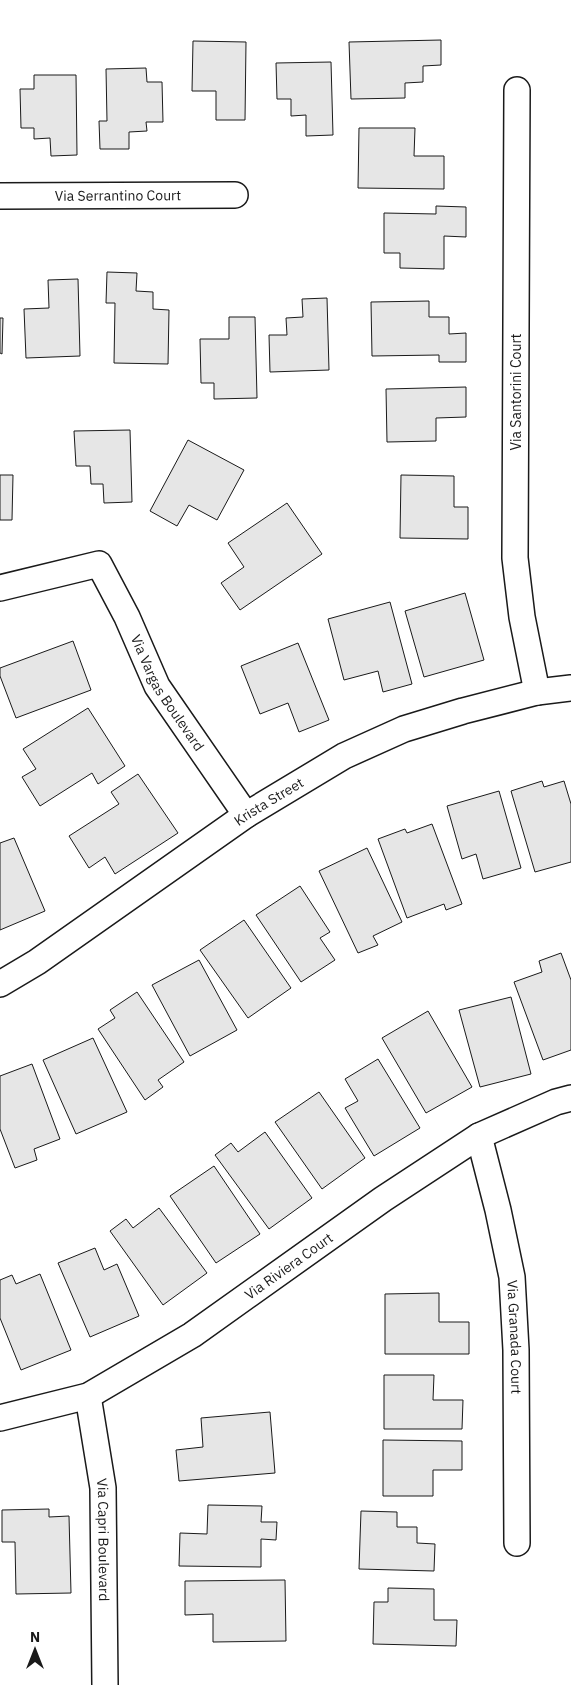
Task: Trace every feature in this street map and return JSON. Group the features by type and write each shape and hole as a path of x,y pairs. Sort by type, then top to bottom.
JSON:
{"street":[{"name":"Via Santorini Court","path":"517,90 515,558 522,617 537,692"},
{"name":"Via Serrantino Court","path":"0,196 235,195"},
{"name":"Via Vargas Boulevard","path":"0,588 99,564 127,617 157,686 246,815"},
{"name":"Krista Street","path":"0,984 37,962 246,815 344,756 404,729 463,711 537,692 571,688"},
{"name":"Via Riviera Court","path":"0,1418 88,1396 192,1335 383,1199 479,1136 556,1102 571,1098"},
{"name":"Via Granada Court","path":"479,1136 498,1210 512,1277 516,1350 517,1543"},
{"name":"Via Capri Boulevard","path":"88,1396 103,1488 105,1685"}],"building":[{"path":"441,40 441,65 423,66 423,82 405,83 405,98 351,99 349,42"},
{"path":"193,41 246,42 245,120 216,120 216,91 192,91"},
{"path":"331,62 333,135 306,136 306,115 291,116 291,99 277,99 276,63"},
{"path":"146,68 147,82 162,82 163,122 146,122 147,131 129,132 129,149 100,149 99,121 107,121 106,69"},
{"path":"34,75 76,75 77,155 51,156 50,138 34,139 34,128 21,128 20,89 34,89"},
{"path":"359,128 415,128 414,156 444,156 444,189 358,188"},
{"path":"436,206 466,207 466,237 444,236 444,269 400,268 400,253 384,253 384,213 436,214"},
{"path":"107,272 137,273 136,291 153,292 153,309 169,310 168,364 114,363 115,303 106,303"},
{"path":"78,279 80,356 26,358 24,309 49,308 48,280"},
{"path":"327,298 329,370 270,372 269,335 287,335 286,318 303,317 302,299"},
{"path":"429,301 429,317 449,317 449,334 466,333 466,362 439,362 439,355 372,356 371,302"},
{"path":"229,317 255,317 257,398 214,399 214,383 201,383 200,339 229,339"},
{"path":"0,318 3,318 2,354 0,353"},
{"path":"466,387 466,417 436,418 436,441 387,442 386,389"},
{"path":"130,430 132,502 104,503 103,484 91,484 90,466 76,466 74,431"},
{"path":"188,440 244,470 217,520 189,505 177,526 150,511"},
{"path":"0,475 13,475 12,520 0,520"},
{"path":"401,475 454,476 454,507 468,507 468,539 400,538"},
{"path":"287,503 322,554 240,610 221,583 244,567 228,543"},
{"path":"465,593 484,660 424,677 405,611"},
{"path":"390,602 412,684 383,692 378,671 344,680 328,619"},
{"path":"73,641 91,690 16,718 0,676 0,668"},
{"path":"298,643 329,720 299,732 288,703 260,714 241,666"},
{"path":"88,708 125,766 98,784 92,773 40,806 22,777 36,769 23,749"},
{"path":"138,774 178,833 115,874 105,857 89,868 69,836 119,804 111,792"},
{"path":"542,781 544,787 564,781 571,804 571,862 535,872 511,791"},
{"path":"499,791 521,868 483,879 476,854 462,859 447,806"},
{"path":"432,824 462,904 446,910 444,904 407,918 378,839 405,829 407,833"},
{"path":"14,838 45,911 0,930 0,843"},
{"path":"367,848 402,922 373,936 378,945 358,953 319,871"},
{"path":"300,886 330,932 320,938 335,960 301,982 256,915"},
{"path":"244,920 291,988 248,1018 200,950"},
{"path":"561,953 571,980 571,1050 543,1060 514,982 542,972 539,961"},
{"path":"199,960 237,1030 190,1056 152,985"},
{"path":"137,992 184,1062 158,1080 163,1087 145,1100 98,1029 115,1018 110,1010"},
{"path":"511,997 531,1074 480,1087 459,1010"},
{"path":"428,1011 472,1087 426,1113 382,1038"},
{"path":"93,1038 127,1112 76,1134 43,1060"},
{"path":"378,1059 420,1128 374,1156 345,1108 358,1101 345,1079"},
{"path":"32,1064 60,1139 34,1149 37,1160 15,1168 0,1129 0,1076"},
{"path":"319,1092 365,1158 322,1189 275,1122"},
{"path":"265,1132 312,1198 269,1229 215,1155 231,1143 238,1152"},
{"path":"214,1166 260,1234 216,1263 170,1196"},
{"path":"159,1208 207,1273 163,1305 110,1231 126,1219 133,1228"},
{"path":"95,1248 104,1270 117,1264 139,1316 90,1337 58,1263"},
{"path":"40,1274 71,1350 21,1370 0,1318 0,1280 12,1275 16,1284"},
{"path":"439,1293 439,1322 469,1322 469,1354 385,1354 385,1294"},
{"path":"384,1375 434,1375 433,1400 463,1400 462,1429 384,1429"},
{"path":"270,1412 275,1473 179,1481 176,1450 203,1447 201,1418"},
{"path":"383,1440 462,1441 462,1470 433,1470 433,1496 383,1496"},
{"path":"208,1505 262,1506 261,1522 277,1522 276,1540 261,1539 261,1567 179,1566 180,1533 207,1534"},
{"path":"49,1509 49,1517 69,1516 71,1593 16,1594 15,1542 2,1542 2,1510"},
{"path":"361,1511 397,1512 397,1527 417,1527 417,1543 435,1544 434,1571 359,1569"},
{"path":"285,1580 286,1641 213,1642 213,1614 185,1615 185,1581"},
{"path":"388,1588 434,1589 434,1620 457,1620 456,1646 373,1644 374,1602 388,1602"}]}
